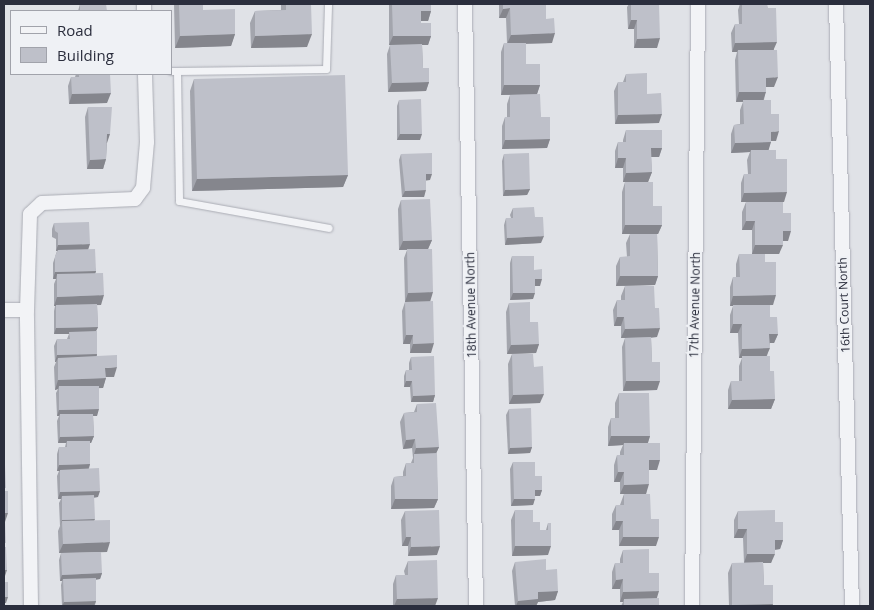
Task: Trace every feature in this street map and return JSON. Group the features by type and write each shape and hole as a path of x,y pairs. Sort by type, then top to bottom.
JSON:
{"street":[{"name":"18th Avenue North","path":"465,4 476,606"},
{"name":"17th Avenue North","path":"692,606 698,4"},
{"name":"16th Court North","path":"836,4 852,606"},
{"path":"32,606 27,310 30,214 42,203 135,199 143,188 147,142 145,75"},
{"path":"4,310 27,310"}],"lane":[{"path":"328,4 326,68 174,71 179,201 329,228"}],"building":[{"path":"80,4 106,4 107,10 80,10"},
{"path":"179,4 203,4 203,10 235,9 235,34 180,36"},
{"path":"286,4 311,4 312,34 255,36 255,11 286,10"},
{"path":"392,4 431,4 431,11 421,11 421,23 431,23 431,36 393,36"},
{"path":"503,4 546,5 546,19 554,18 555,33 511,35 510,8 503,9"},
{"path":"631,4 659,4 660,38 637,39 637,20 631,20"},
{"path":"742,4 767,4 767,8 776,8 777,42 735,43 735,24 742,24"},
{"path":"504,43 526,43 526,64 540,64 540,85 504,85"},
{"path":"422,44 423,68 429,68 429,82 392,83 390,45"},
{"path":"738,50 777,50 778,77 766,78 766,92 739,92"},
{"path":"647,73 647,94 661,93 662,114 618,115 618,82 626,82 626,74"},
{"path":"79,75 110,75 111,93 72,94 71,77 79,77"},
{"path":"345,75 348,175 197,179 194,79"},
{"path":"540,94 541,117 550,117 550,139 505,140 505,117 510,117 510,95"},
{"path":"421,99 422,134 400,134 399,100"},
{"path":"743,100 771,100 771,114 779,114 779,131 771,132 771,142 735,143 734,125 744,124"},
{"path":"88,107 112,107 110,134 107,134 106,159 90,160"},
{"path":"626,130 662,130 662,148 651,148 652,172 626,173 626,158 618,158 618,142 626,142"},
{"path":"751,150 776,150 776,159 787,159 787,192 744,193 744,174 751,174"},
{"path":"432,153 432,174 426,174 426,190 405,191 401,154"},
{"path":"529,153 530,189 505,190 504,154"},
{"path":"625,182 653,182 653,206 662,206 662,225 625,225"},
{"path":"430,199 432,240 403,241 401,200"},
{"path":"746,202 783,202 783,213 791,213 791,231 783,231 783,245 755,245 755,221 746,221"},
{"path":"534,207 535,217 543,217 544,236 507,238 506,218 513,218 513,208"},
{"path":"89,222 90,244 58,245 58,233 55,231 54,223"},
{"path":"630,234 657,234 658,276 620,276 620,257 630,256"},
{"path":"95,249 96,271 55,272 55,256 58,250"},
{"path":"407,249 432,249 433,292 408,293"},
{"path":"739,254 765,254 765,262 776,262 776,295 733,296 733,277 740,277"},
{"path":"512,256 534,256 534,270 542,269 542,279 535,279 535,293 513,293"},
{"path":"103,273 104,295 57,297 57,274"},
{"path":"625,286 654,286 655,308 659,308 660,328 625,329 624,317 617,317 617,300 625,300"},
{"path":"433,301 434,343 413,344 413,335 406,335 405,302"},
{"path":"530,302 530,322 538,322 539,344 511,345 509,303"},
{"path":"97,304 98,327 56,328 56,305"},
{"path":"733,305 770,305 770,317 777,317 778,334 769,334 770,348 742,349 742,324 733,324"},
{"path":"97,331 97,354 57,355 57,339 70,339 69,332"},
{"path":"651,337 652,362 660,362 660,381 626,381 625,338"},
{"path":"512,354 533,354 534,367 543,366 544,394 513,395"},
{"path":"117,355 117,367 105,368 106,378 58,380 58,358"},
{"path":"434,356 435,395 413,396 412,381 406,381 406,370 412,370 411,357"},
{"path":"742,356 770,356 770,371 774,371 775,399 732,400 731,381 742,381"},
{"path":"59,386 99,386 99,409 59,410"},
{"path":"619,393 649,393 650,436 611,436 611,418 619,418"},
{"path":"436,403 439,447 416,448 415,439 406,440 404,413 417,412 417,404"},
{"path":"531,408 532,447 510,448 509,409"},
{"path":"60,414 93,414 94,436 60,437"},
{"path":"67,441 90,441 90,464 59,465 59,447 67,447"},
{"path":"624,443 660,443 660,460 649,460 649,484 624,485 624,472 618,472 617,455 624,455"},
{"path":"437,453 438,499 395,499 394,477 406,476 406,463 414,463 414,454"},
{"path":"513,462 535,462 535,476 542,476 542,490 535,490 535,499 514,499"},
{"path":"5,465 6,488 4,488"},
{"path":"99,468 100,491 60,492 60,470"},
{"path":"4,491 8,491 8,513 4,513"},
{"path":"624,494 650,494 651,519 659,519 659,537 623,537 623,521 616,521 616,505 624,505"},
{"path":"94,495 95,519 62,520 62,496"},
{"path":"439,510 440,546 411,547 411,537 406,537 405,511"},
{"path":"515,510 533,510 533,522 540,522 540,530 548,530 548,523 551,523 551,546 515,546"},
{"path":"775,510 775,522 783,522 783,540 775,540 775,554 747,554 747,529 738,529 738,511"},
{"path":"5,520 6,543 4,543"},
{"path":"110,520 110,542 63,544 62,521"},
{"path":"4,547 6,547 7,570 4,570"},
{"path":"649,549 649,573 659,573 659,591 623,592 623,579 616,580 615,563 623,563 623,550"},
{"path":"101,552 102,573 62,575 61,553"},
{"path":"546,559 546,570 557,569 558,591 538,592 538,599 518,601 515,562"},
{"path":"437,560 438,598 397,599 396,575 408,575 408,561"},
{"path":"763,562 764,585 773,585 773,604 732,605 732,563"},
{"path":"96,578 96,601 64,602 63,579"},
{"path":"4,582 8,582 8,597 4,597"},
{"path":"659,598 659,606 624,606 624,599"},
{"path":"103,605 103,606 65,606"}]}
